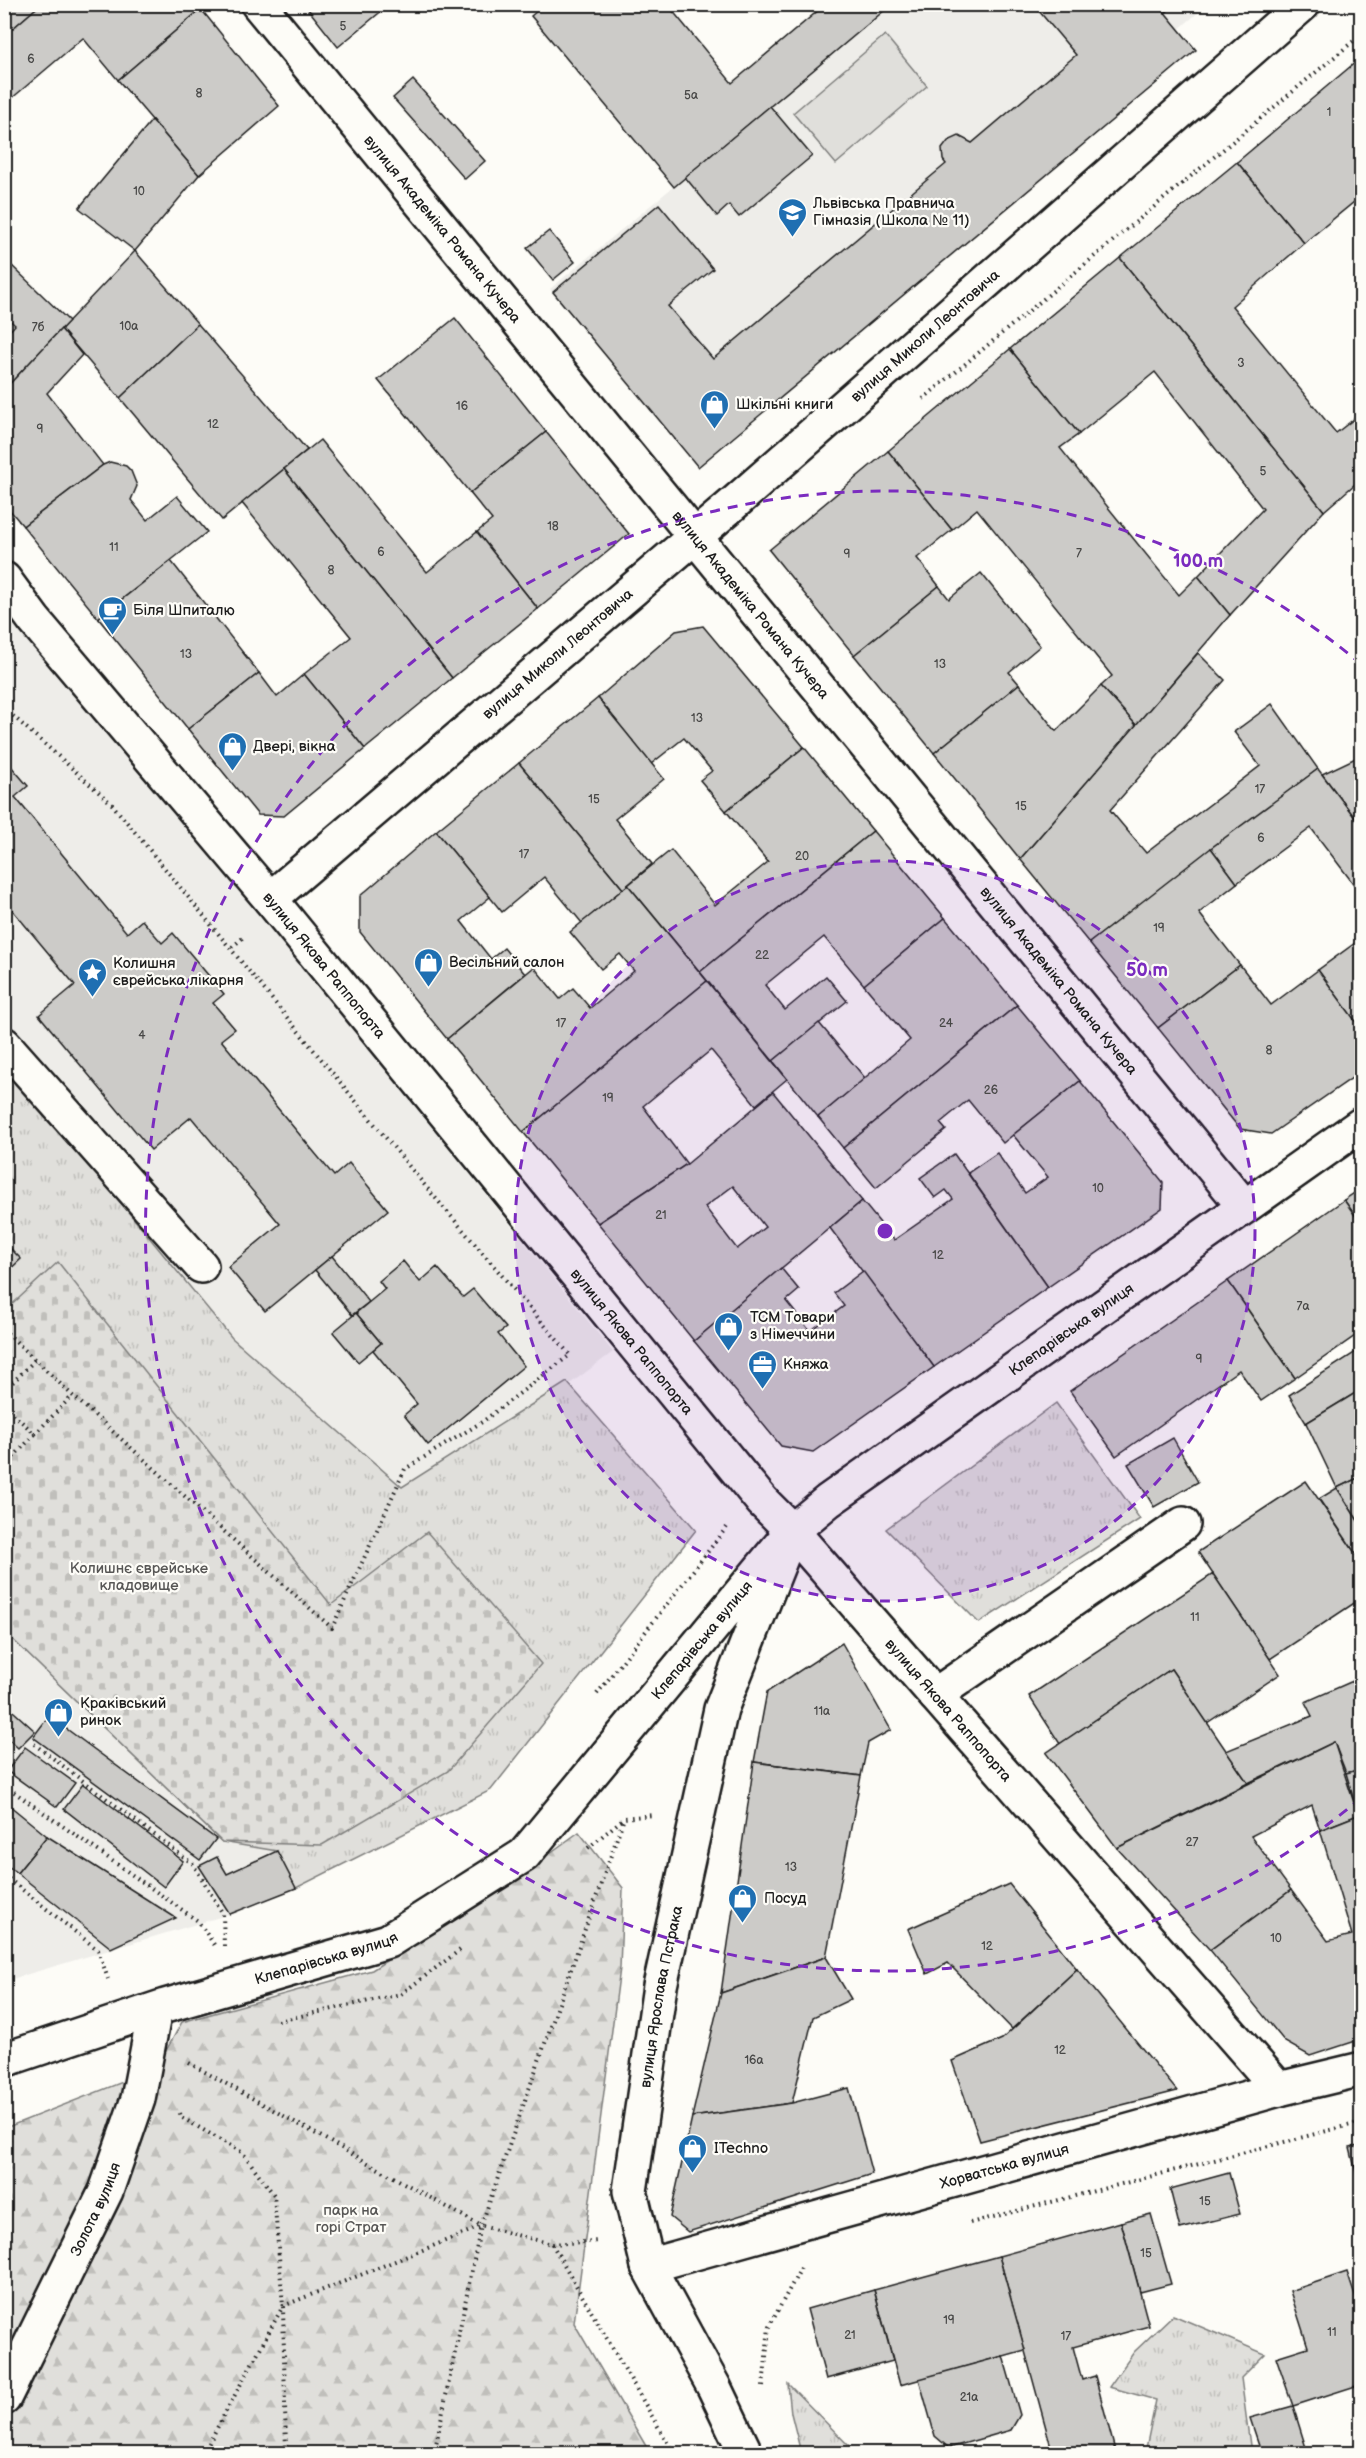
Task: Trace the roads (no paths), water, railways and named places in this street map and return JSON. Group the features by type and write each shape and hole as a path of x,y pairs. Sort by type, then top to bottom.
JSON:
{"street":[{"name":"вулиця Академіка Романа Кучера","path":"258,4 1243,1205"},
{"name":"вулиця Миколи Леонтовича","path":"270,899 695,536 1303,4"},
{"name":"вулиця Якова Раппопорта","path":"4,579 34,620 270,899 762,1501 792,1531 1279,2089"},
{"path":"4,605 34,620"},
{"path":"4,1044 201,1266"},
{"name":"Клепарівська вулиця","path":"4,2060 155,2010 388,1941 524,1855 792,1531 828,1500 1243,1205 1362,1124"},
{"path":"935,1695 1183,1524"},
{"name":"вулиця Ярослава Пстрака","path":"746,2454 714,2387 648,2266 630,2191 660,1986 721,1709 792,1531"},
{"name":"Золота вулиця","path":"4,2398 106,2192 138,2099 155,2010"},
{"name":"Хорватська вулиця","path":"648,2266 1279,2089 1362,2068"}],"place":[{"name":"Львівська Правнича Гімназія (Школа № 11)","path":"792,238"},
{"name":"Шкільні книги","path":"715,430"},
{"name":"Біля Шпиталю","path":"112,636"},
{"name":"Двері, вікна","path":"232,772"},
{"name":"Весільний салон","path":"428,988"},
{"name":"Колишня єврейська лікарня","path":"92,998"},
{"name":"ТСМ Товари з Німеччини","path":"729,1352"},
{"name":"Княжа","path":"762,1390"},
{"name":"Краківський ринок","path":"59,1738"},
{"name":"Посуд","path":"743,1924"},
{"name":"ITechno","path":"693,2174"}],"park label":[{"name":"Колишнє єврейське кладовище","path":"139,1576"},
{"name":"парк на горі Страт","path":"351,2218"}]}
